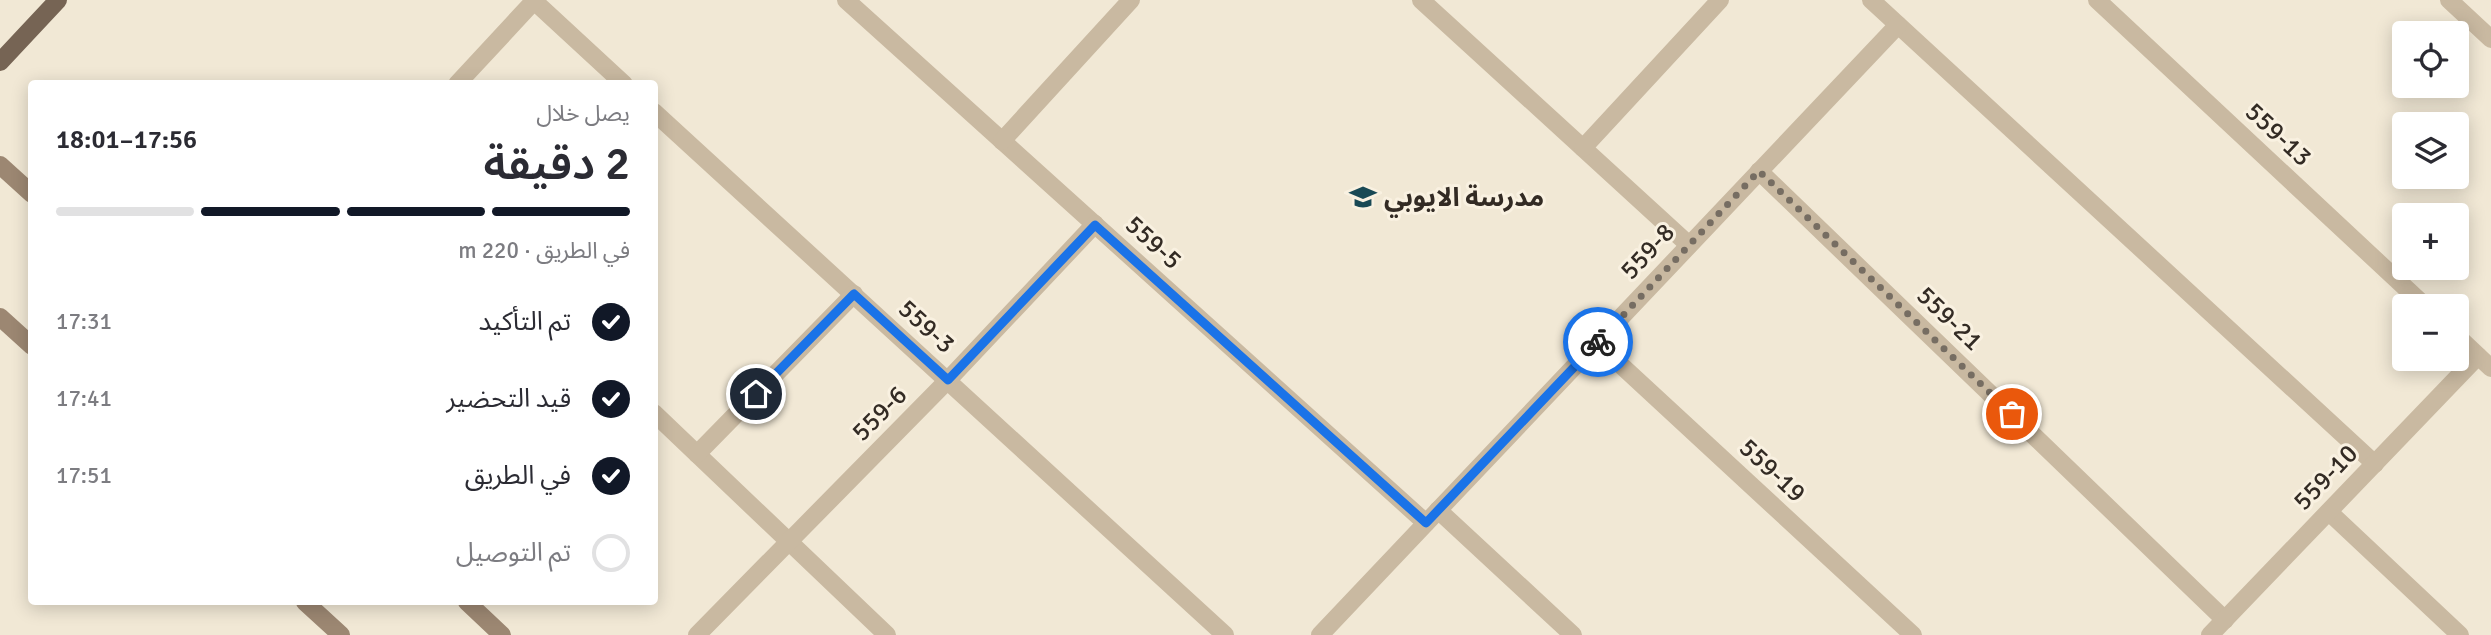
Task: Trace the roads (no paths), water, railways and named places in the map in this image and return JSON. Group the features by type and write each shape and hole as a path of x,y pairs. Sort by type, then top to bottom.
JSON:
{"main road":[{"path":"0,62 58,0"}],"street":[{"name":"559-5","path":"846,0 1095,225 1432,517 1573,635"},
{"path":"1002,141 1131,0"},
{"path":"1421,0 1689,245"},
{"path":"1583,148 1720,0"},
{"path":"1871,0 2375,464"},
{"name":"559-13","path":"2097,0 2412,294"},
{"path":"2449,0 2491,39"},
{"path":"461,80 534,1 620,80"},
{"name":"559-8","path":"1320,635 1898,25"},
{"name":"559-3","path":"658,116 1226,635"},
{"path":"0,165 28,190"},
{"name":"559-21","path":"1759,171 2225,620"},
{"name":"559-6","path":"697,635 948,380 1095,225"},
{"path":"697,454 854,294"},
{"path":"0,317 28,342"},
{"name":"559-19","path":"1597,343 1913,635"},
{"path":"2469,347 2485,362"},
{"name":"559-10","path":"2210,635 2375,464 2485,362"},
{"path":"658,417 887,635"},
{"path":"2329,512 2460,635"},
{"path":"309,605 341,635"},
{"path":"470,605 502,635"}],"place":[{"name":"مدرسة الايوبي","path":"1363,197"}]}
